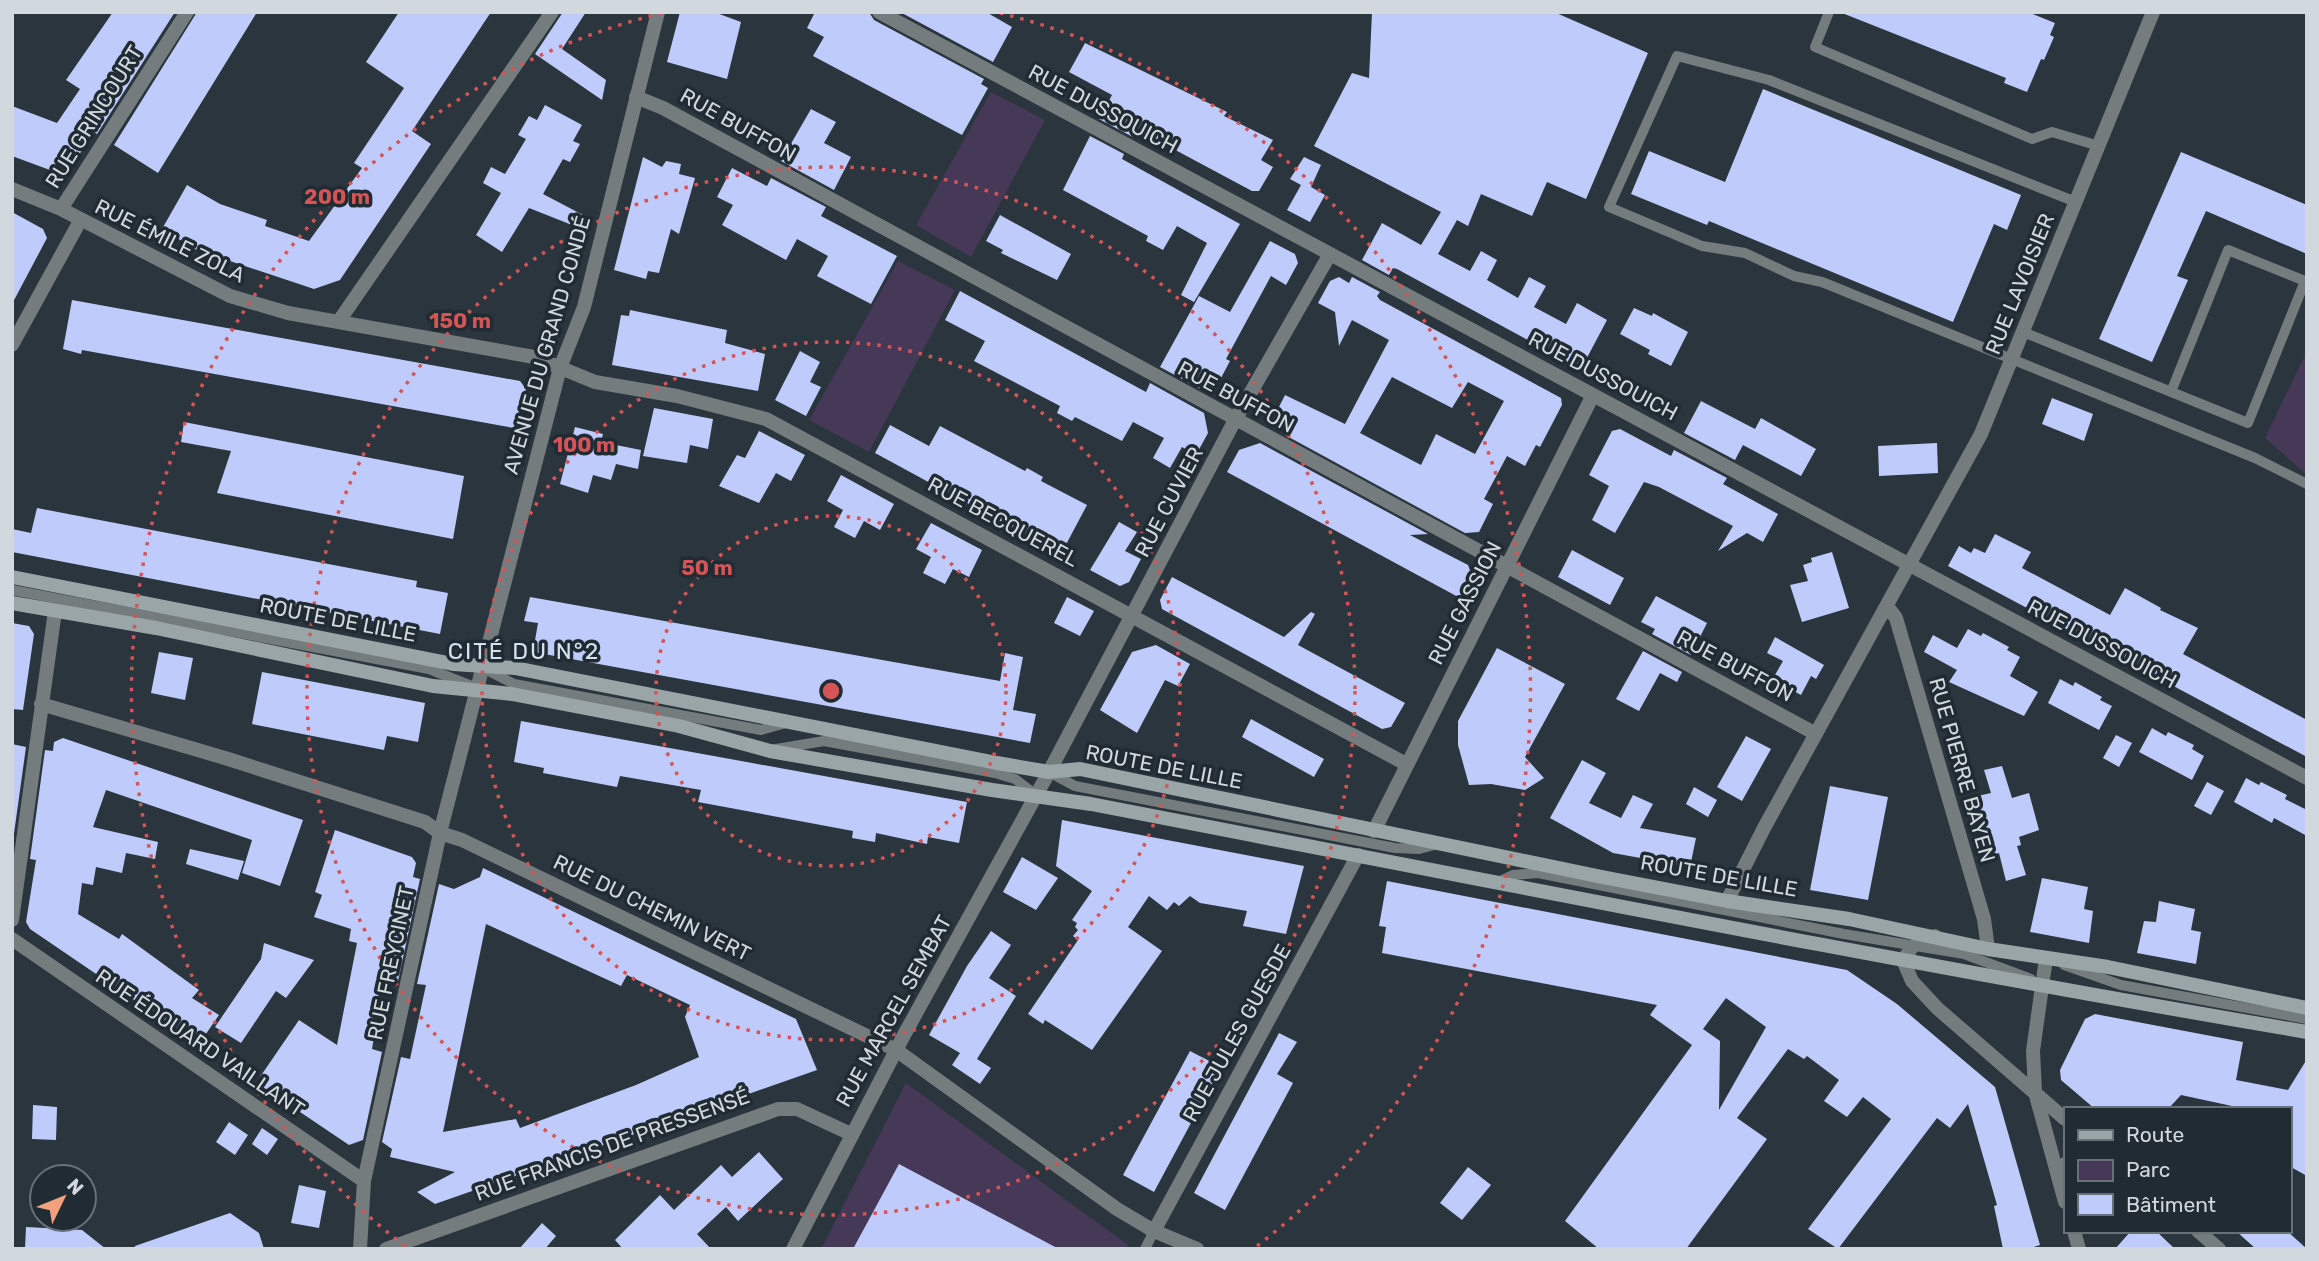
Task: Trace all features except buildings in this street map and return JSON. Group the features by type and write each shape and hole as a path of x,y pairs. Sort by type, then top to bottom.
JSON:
{"main road":[{"name":"ROUTE DE LILLE","path":"12,577 301,635 483,668 515,667 1049,772 1080,769 1727,901 1849,919 1988,949 2307,1008"},
{"name":"ROUTE DE LILLE","path":"12,603 156,628 433,686 477,689 678,726 770,751 992,790 1037,794 1903,960 2042,983 2103,998 2307,1032"}],"street":[{"name":"RUE GRINCOURT","path":"61,209 187,12"},
{"path":"339,321 552,12"},
{"name":"AVENUE DU GRAND CONDÉ","path":"477,689 560,368 584,307 657,12"},
{"name":"RUE DUSSOUICH","path":"879,12 2307,778"},
{"name":"RUE LAVOISIER","path":"1727,901 1981,434 2153,12"},
{"name":"RUE BUFFON","path":"636,97 663,108 1816,734"},
{"name":"RUE ÉMILE ZOLA","path":"12,189 61,209 80,222 230,296 288,313 534,357 560,368"},
{"path":"12,345 80,222"},
{"name":"RUE CUVIER","path":"1049,772 1235,420 1330,254"},
{"name":"RUE BECQUEREL","path":"560,368 595,382 677,396 766,419 1406,764"},
{"name":"RUE GASSION","path":"1374,831 1593,395"},
{"name":"RUE PIERRE BAYEN","path":"1887,607 1896,618 1984,919 1988,949"},
{"path":"12,920 55,611"},
{"name":"RUE FREYCINET","path":"360,1249 364,1181 440,833 477,689"},
{"name":"RUE DU CHEMIN VERT","path":"41,704 411,818 440,833 462,840 896,1050 1117,1209 1153,1231 1197,1249"},
{"name":"RUE MARCEL SEMBAT","path":"793,1249 896,1050 1049,772"},
{"name":"RUE JULES GUESDE","path":"1153,1231 1358,855"},
{"path":"1935,936 1913,946 1903,960 1912,981 1937,1008 2064,1118"},
{"name":"RUE ÉDOUARD VAILLANT","path":"12,939 364,1181"},
{"path":"2046,958 2033,1051 2035,1092 2062,1170 2064,1191"},
{"name":"RUE FRANCIS DE PRESSENSÉ","path":"386,1249 771,1111 797,1109 851,1134"},
{"path":"2200,1233 2219,1249"}],"lane":[{"path":"1829,12 1815,47 2032,139 2052,132 2099,146"},
{"path":"2076,202 1769,80 1677,56 1609,207 1702,246 1745,253 1794,276 1822,282 2255,458 2307,484"},
{"path":"2024,332 2171,392 2248,423 2305,281 2228,250 2171,392"},
{"path":"12,590 429,669 477,689"},
{"path":"1049,772 1075,786 1395,848 1419,849 1440,844"},
{"path":"1498,882 1513,875 1538,873 1964,954 2042,983"},
{"path":"2046,958 2121,985 2307,1019"},
{"path":"1145,1249 1153,1231"}],"green space":[{"path":"991,92 1045,120 971,257 916,225"},
{"path":"898,261 955,290 869,452 809,420"},
{"path":"2307,351 2307,475 2265,438"},
{"path":"906,1083 1128,1245 1126,1249 821,1249"}],"district":[{"name":"CITÉ DU N°2","path":"524,651"}]}
